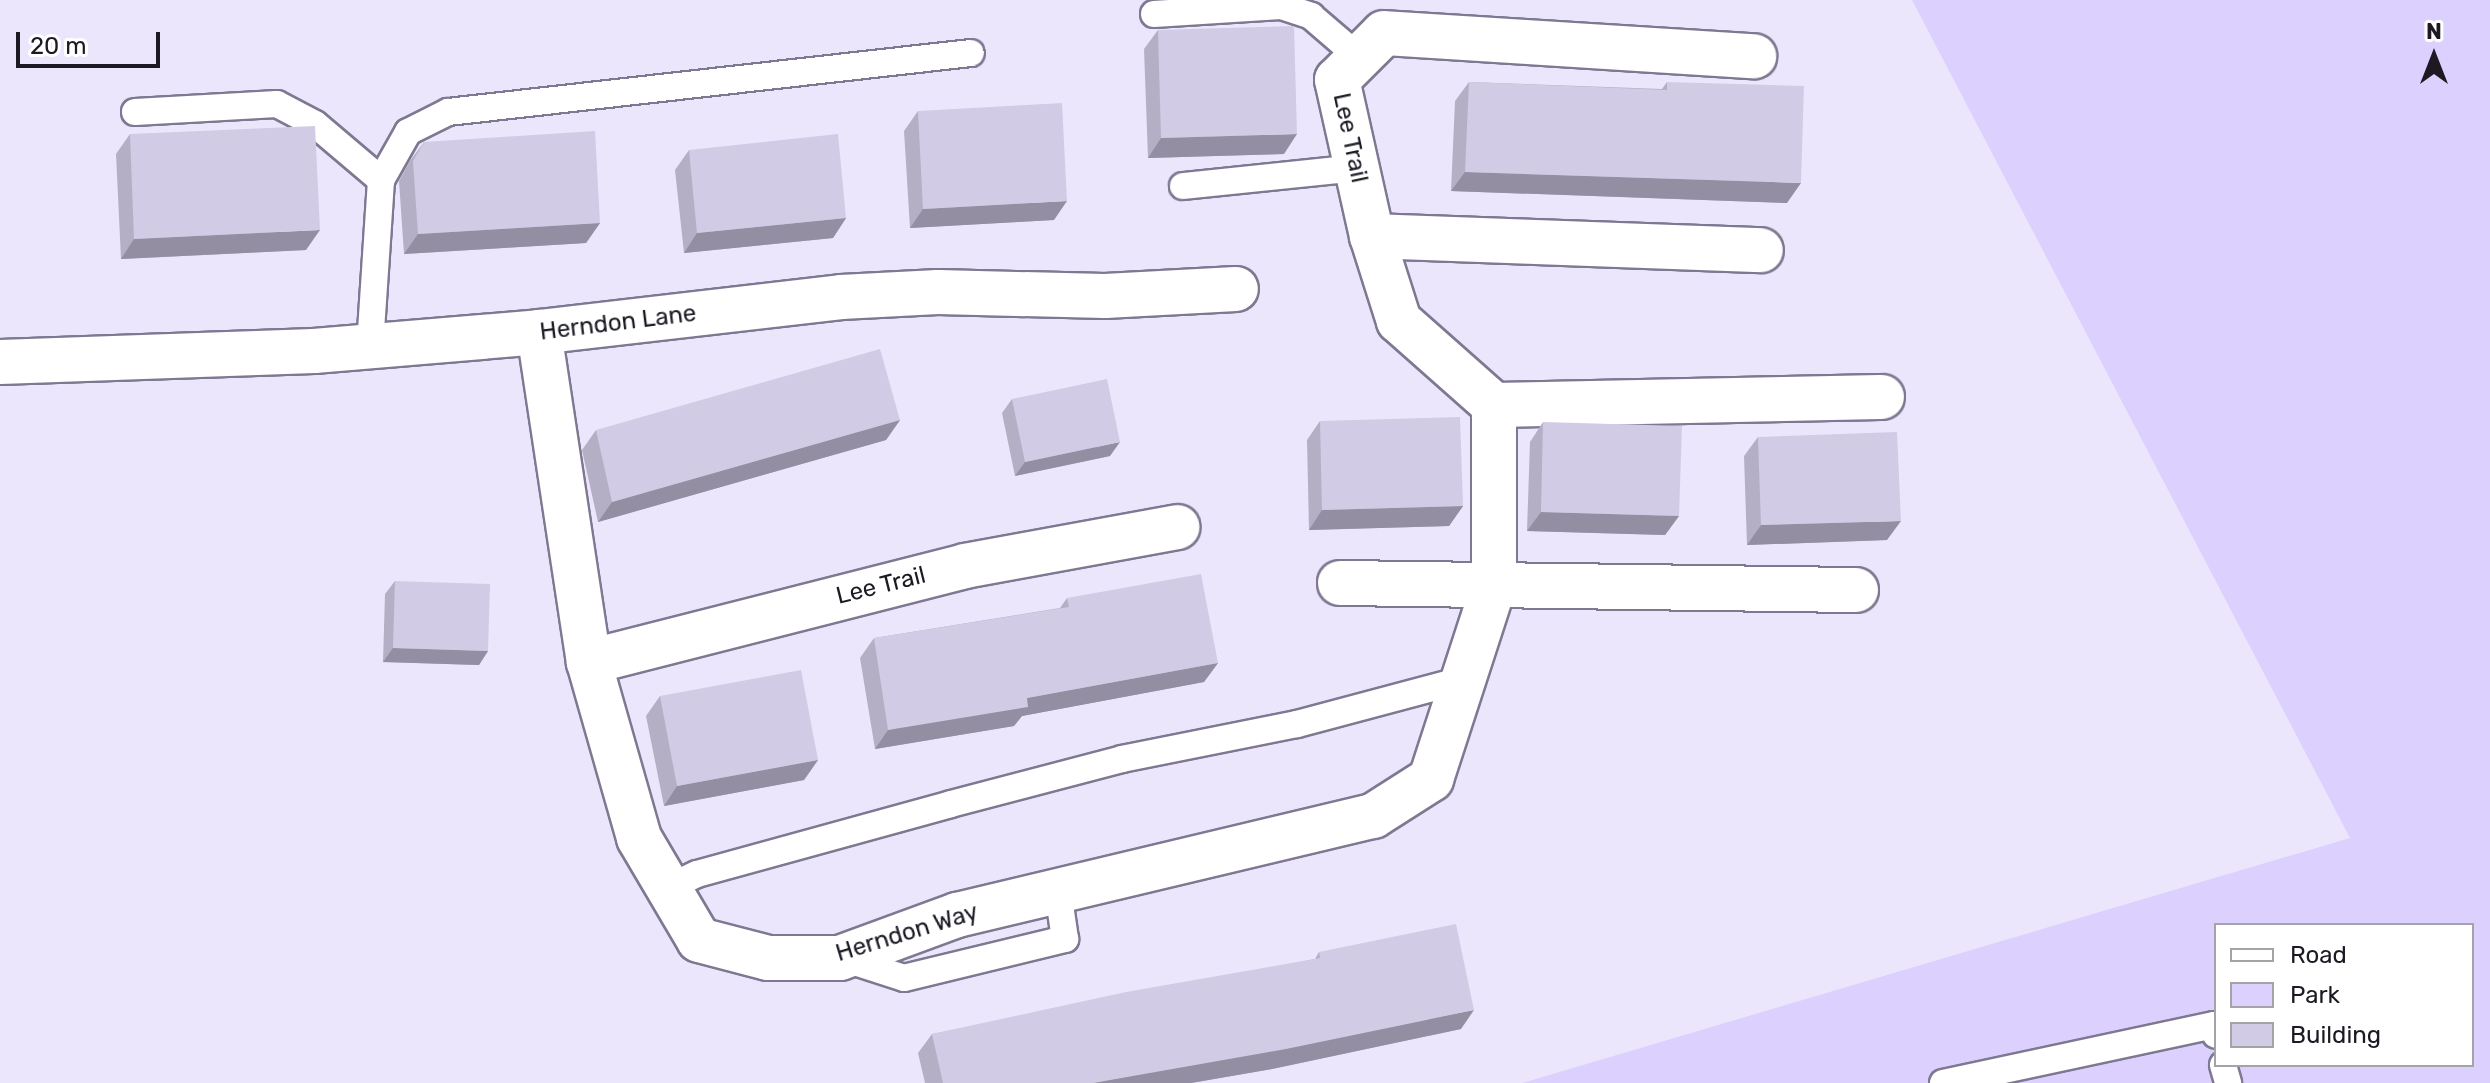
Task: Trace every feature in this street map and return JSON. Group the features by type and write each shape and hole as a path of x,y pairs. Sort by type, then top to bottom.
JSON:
{"street":[{"name":"Lee Trail","path":"1494,405 1399,321 1372,236 1337,80 1384,33 1754,56"},
{"path":"1372,236 1761,250"},
{"name":"Herndon Lane","path":"0,362 117,360 370,346 539,332 841,297 938,292 1105,296 1236,289"},
{"name":"Herndon Way","path":"539,332 589,662 639,838 699,940 768,958 840,958 957,915 1373,816 1431,779 1494,585"},
{"path":"1494,585 1494,405 1882,397"},
{"name":"Lee Trail","path":"589,662 965,566 1177,527"},
{"path":"1340,583 1856,590"}],"lane":[{"path":"1154,14 1281,6 1311,16 1360,58"},
{"path":"370,346 381,180 408,132 448,112 971,53"},
{"path":"135,112 277,104 315,124 381,180"},
{"path":"1183,186 1356,168"},
{"path":"668,888 697,874 965,800 1122,759 1297,724 1462,680"},
{"path":"1943,1083 2214,1025"}],"green space":[{"path":"1912,0 2490,0 2490,1083 1522,1083 2350,838"}],"building":[{"path":"1294,26 1297,134 1161,138 1158,30"},
{"path":"1469,82 1667,90 1667,82 1804,86 1801,183 1465,172"},
{"path":"1062,103 1067,201 923,209 918,111"},
{"path":"315,126 320,230 134,239 130,134"},
{"path":"595,131 600,223 418,234 413,161 424,142"},
{"path":"838,134 846,218 697,233 689,150"},
{"path":"880,349 900,420 612,502 596,430"},
{"path":"1107,379 1120,442 1025,462 1012,399"},
{"path":"1460,417 1463,506 1322,510 1320,421"},
{"path":"1543,422 1682,426 1679,516 1541,512"},
{"path":"1897,432 1901,521 1761,525 1758,437"},
{"path":"1201,574 1218,663 1027,698 1028,707 888,730 874,638 1069,607 1067,598"},
{"path":"395,581 490,584 488,651 393,648"},
{"path":"801,670 818,760 677,786 660,696"},
{"path":"1456,924 1474,1010 1286,1049 1093,1083 943,1083 932,1034 1126,992 1320,958 1319,952"}]}
